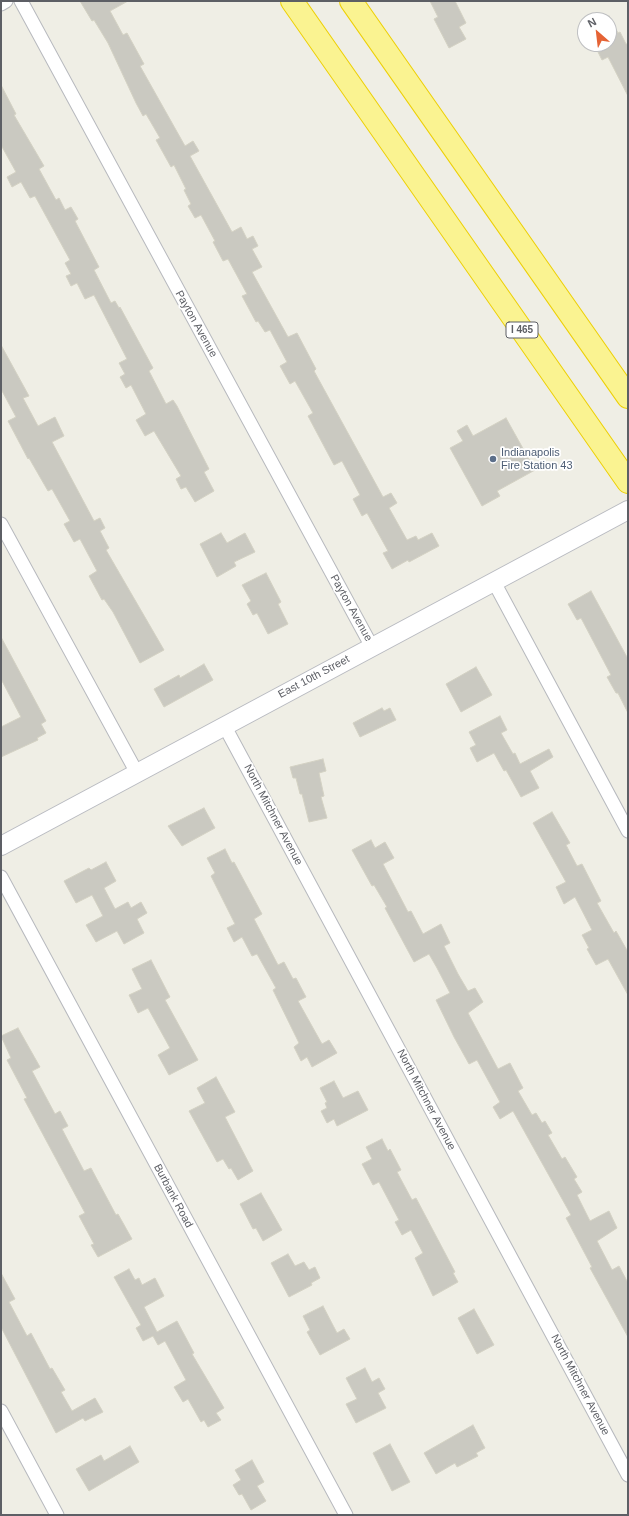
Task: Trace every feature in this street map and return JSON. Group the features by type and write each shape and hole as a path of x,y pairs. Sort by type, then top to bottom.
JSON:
{"highway":[{"name":"I 465","path":"292,1 623,474"},
{"path":"351,1 628,397"}],"main road":[{"name":"East 10th Street","path":"1,846 224,725 628,510"}],"street":[{"path":"1,4 6,1"},
{"name":"Payton Avenue","path":"21,1 372,647"},
{"path":"1,524 137,773"},
{"path":"494,582 628,831"},
{"name":"North Mitchner Avenue","path":"224,725 628,1475"},
{"name":"Burbank Road","path":"1,877 346,1515"},
{"path":"1,1411 57,1515"}],"building":[{"path":"80,1 128,1 110,11 123,35 127,33 144,64 140,66 185,146 193,141 199,151 190,156 232,232 241,227 247,239 253,236 258,246 252,249 262,267 252,272 288,337 297,333 316,369 314,371 383,497 391,493 397,503 389,508 407,540 416,536 418,540 432,533 439,546 392,569 383,553 388,551 367,513 362,516 353,499 360,495 342,461 334,465 308,416 313,413 295,381 290,384 280,366 287,362 270,330 265,332 258,321 256,322 242,296 247,294 228,259 223,261 213,242 215,241 201,215 195,218 188,206 191,204 184,190 186,189 174,165 171,167 156,140 160,138 146,114 143,116 108,43"},
{"path":"430,1 455,1 466,23 459,27 466,39 449,48 434,19 438,17"},
{"path":"617,31 618,33 620,32 626,44 628,44 628,96 608,57 602,60 598,52 617,52"},
{"path":"1,85 16,114 14,115 44,166 39,169 56,200 59,198 65,210 71,207 78,219 75,221 99,267 94,270 111,303 115,301 119,308 120,307 153,368 149,371 166,404 173,400 177,406 209,469 204,472 214,491 195,502 186,487 181,489 176,479 181,476 154,431 145,436 136,420 146,414 131,385 126,388 120,377 125,374 119,363 127,359 94,295 85,299 77,283 71,286 66,276 71,274 65,263 70,260 35,196 30,198 21,182 12,187 7,177 16,172 1,145"},
{"path":"1,345 29,396 23,398 38,426 55,417 64,436 52,442 94,521 100,518 105,528 100,531 109,548 106,550 164,650 140,663 113,612 104,599 102,600 89,576 97,571 80,539 74,542 64,524 70,521 52,489 48,491 29,458 28,459 8,421 16,417 1,389"},
{"name":"Indianapolis Fire Station 43","path":"506,418 535,470 497,491 500,496 482,506 450,448 463,441 457,431 467,425 473,436"},
{"path":"221,533 227,543 245,533 255,552 234,562 236,566 217,577 200,544"},
{"path":"266,573 281,602 278,604 288,624 268,634 257,613 253,615 247,604 251,601 242,585"},
{"path":"591,591 628,659 628,713 618,693 616,693 607,677 611,675 581,618 577,620 568,604"},
{"path":"1,637 46,721 41,724 46,733 37,738 38,740 1,757 1,727 21,717 1,679"},
{"path":"204,664 213,680 164,707 154,689 179,675 180,678"},
{"path":"476,667 492,695 461,712 446,684"},
{"path":"382,708 384,711 390,708 396,720 360,737 353,723"},
{"path":"500,716 507,730 501,733 513,754 515,753 520,764 549,749 553,757 530,771 539,788 521,797 506,770 504,771 494,753 477,762 470,748 476,745 469,732"},
{"path":"323,759 326,771 319,773 324,796 321,797 327,818 309,822 302,794 300,794 296,778 293,778 290,767"},
{"path":"204,808 215,828 182,846 168,826"},
{"path":"552,812 570,843 566,845 577,866 582,864 601,901 597,903 614,933 616,931 628,952 628,995 608,959 596,965 587,949 589,948 582,935 592,930 575,897 564,904 556,887 566,882 533,823"},
{"path":"371,840 375,848 385,842 394,858 383,864 408,912 411,911 423,934 441,924 450,943 444,946 458,974 468,991 475,988 483,1002 468,1013 498,1069 510,1063 523,1088 518,1091 532,1115 536,1113 542,1123 545,1121 552,1133 548,1135 562,1159 565,1157 577,1177 574,1179 582,1192 577,1195 590,1221 609,1211 617,1228 597,1241 612,1270 619,1266 628,1283 628,1337 590,1268 592,1267 566,1218 571,1215 513,1111 500,1119 493,1107 500,1102 477,1060 469,1064 454,1037 436,1000 450,993 437,968 429,954 414,962 385,908 387,907 374,885 372,886 352,850"},
{"path":"225,849 232,863 234,862 262,914 254,919 278,965 284,962 293,979 296,978 306,997 298,1001 322,1044 329,1040 337,1053 312,1067 307,1057 301,1061 294,1047 299,1043 273,990 276,988 257,954 252,956 242,937 234,942 227,928 235,924 211,876 215,873 207,858"},
{"path":"106,862 116,881 104,888 115,909 128,902 131,908 141,902 147,913 137,919 144,933 124,944 117,931 96,942 86,925 103,916 92,895 76,903 64,881 89,868 91,870"},
{"path":"151,960 170,997 165,1000 198,1060 169,1075 158,1055 170,1048 148,1008 138,1013 129,995 142,989 132,969"},
{"path":"18,1028 40,1067 32,1071 55,1114 60,1111 68,1126 62,1129 84,1171 91,1168 116,1215 118,1214 132,1239 98,1257 91,1245 94,1244 79,1216 85,1213 24,1099 27,1098 7,1060 11,1058 1,1036"},
{"path":"216,1077 235,1112 225,1117 253,1171 238,1180 231,1168 229,1169 223,1159 217,1162 189,1111 205,1103 197,1088"},
{"path":"334,1081 343,1098 358,1091 368,1110 337,1126 334,1119 327,1123 321,1111 327,1108 325,1103 327,1102 320,1088"},
{"path":"382,1139 388,1151 390,1149 401,1170 397,1172 412,1200 416,1198 455,1272 453,1273 458,1282 433,1296 415,1258 423,1253 411,1230 402,1235 395,1222 399,1220 379,1182 373,1185 362,1164 372,1159 366,1147"},
{"path":"261,1193 282,1230 263,1241 256,1228 253,1229 240,1204"},
{"path":"288,1254 295,1266 304,1262 309,1270 315,1267 320,1278 311,1283 312,1285 289,1297 271,1263"},
{"path":"129,1269 135,1280 139,1278 142,1285 155,1278 164,1296 144,1307 157,1332 177,1321 194,1353 192,1354 224,1408 216,1413 221,1420 208,1427 204,1420 201,1422 188,1399 183,1402 174,1387 186,1380 165,1341 158,1345 153,1336 143,1341 136,1328 141,1325 114,1277"},
{"path":"1,1273 15,1299 9,1302 27,1336 31,1333 50,1369 52,1368 65,1390 61,1392 72,1411 95,1398 103,1412 85,1421 83,1418 56,1433 1,1327"},
{"path":"323,1306 337,1333 344,1329 350,1339 320,1355 307,1332 310,1330 303,1316"},
{"path":"474,1309 494,1345 477,1354 458,1318"},
{"path":"365,1368 372,1382 379,1378 385,1389 378,1393 386,1408 356,1423 346,1404 357,1399 346,1378"},
{"path":"473,1425 485,1448 476,1453 478,1456 457,1467 455,1463 436,1474 424,1453"},
{"path":"390,1444 410,1482 392,1491 373,1453"},
{"path":"130,1446 139,1462 89,1491 76,1469 101,1455 104,1461"},
{"path":"252,1460 264,1482 257,1486 266,1501 251,1510 242,1494 239,1495 233,1485 241,1480 235,1470"}],"place":[{"name":"Indianapolis Fire Station 43","path":"493,459"}]}
